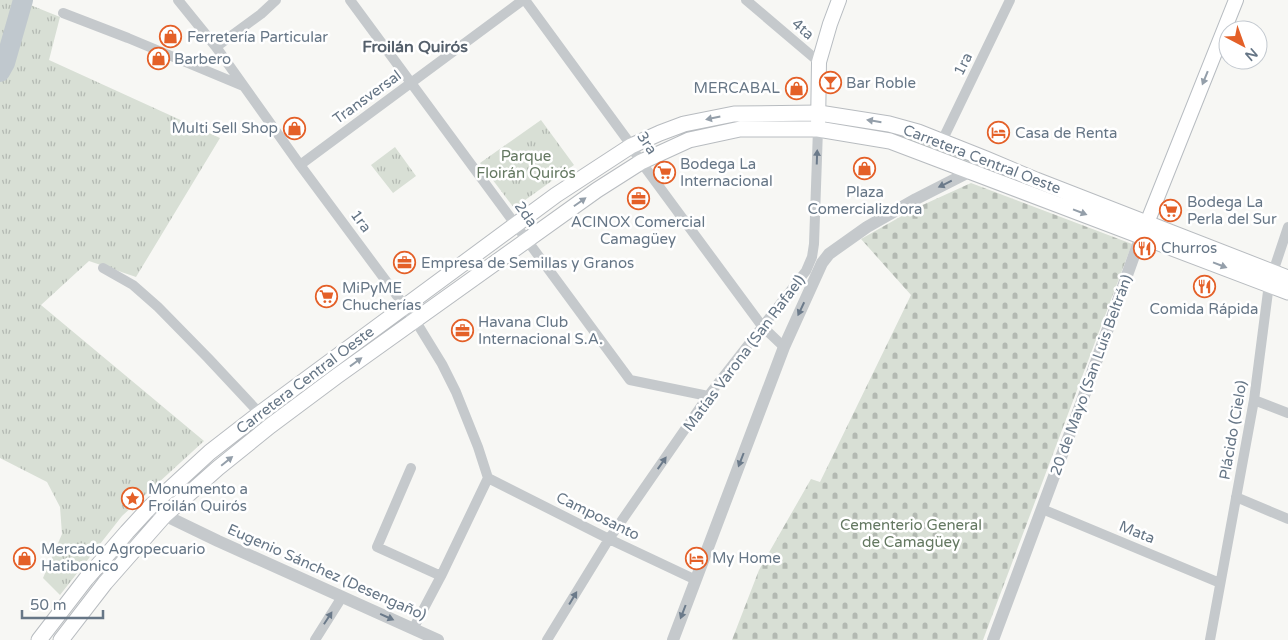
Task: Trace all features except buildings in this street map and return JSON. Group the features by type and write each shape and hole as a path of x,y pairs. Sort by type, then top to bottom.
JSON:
{"main road":[{"name":"Matías Varona (San Rafael)","path":"818,129 819,62 839,0"},
{"name":"20 de Mayo (San Luis Beltrán)","path":"1144,230 1236,0"},
{"name":"Carretera Central Oeste","path":"39,640 86,579 150,507 210,452 515,224 582,177 631,146 684,124 734,114 818,113 890,124 918,132 986,159 1144,230"},
{"name":"Carretera Central Oeste","path":"61,640 105,583 164,516 218,468 270,426 336,376 597,190 641,162 689,140 740,129 818,129 890,141 971,171 1144,230 1271,278 1288,292"},
{"name":"Carretera Central Oeste","path":"1271,278 1288,278"}],"street":[{"name":"1ra","path":"178,0 216,47 300,165 415,320 442,364 456,392 488,478"},
{"path":"216,47 261,14 276,0"},
{"name":"2da","path":"350,0 630,380 708,396"},
{"name":"Transversal","path":"300,165 524,0"},
{"name":"3ra","path":"524,0 762,326 784,347"},
{"name":"4ta","path":"746,0 819,62"},
{"name":"1ra","path":"942,141 1010,0"},
{"path":"63,13 244,86"},
{"name":"Matías Varona (San Rafael)","path":"548,640 609,539 708,396 762,326 811,274 814,244 818,129"},
{"path":"673,640 811,274 829,254 867,227 916,198 971,171 986,159"},
{"name":"Plácido (Cielo)","path":"1210,640 1254,400 1271,278 1288,227"},
{"name":"20 de Mayo (San Luis Beltrán)","path":"993,640 1144,230"},
{"path":"814,244 829,254"},
{"path":"103,268 133,285 158,307 270,426"},
{"path":"1254,400 1288,414"},
{"path":"411,468 377,547 441,576"},
{"path":"415,633 488,478"},
{"name":"Camposanto","path":"488,478 696,580"},
{"path":"1236,498 1288,519"},
{"name":"Eugenio Sánchez (Desengaño)","path":"150,507 164,516 342,597 415,633 438,640"},
{"name":"Mata","path":"1042,509 1220,583"},
{"path":"315,640 342,597"}],"green space":[{"path":"0,0 18,0 60,17 49,60 220,138 136,277 89,261 41,305 204,441 122,516 60,595 43,578 62,534 60,507 47,482 0,458"},
{"name":"Parque Floirán Quirós","path":"541,120 574,165 514,208 480,163"},
{"path":"828,120 893,131 967,157 970,160 969,162 965,161 897,137 827,126"},
{"path":"395,147 416,176 393,193 371,165"},
{"name":"Cementerio General de Camagüey","path":"971,183 1132,244 983,640 732,640 759,570 811,479 820,482 911,295 861,239 916,208"}],"waterway":[{"path":"0,72 5,63 23,0"}],"place":[{"name":"Ferretería Particular","path":"171,37"},
{"name":"Barbero","path":"158,59"},
{"name":"Bar Roble","path":"830,83"},
{"name":"MERCABAL","path":"796,88"},
{"name":"Multi Sell Shop","path":"294,128"},
{"name":"Casa de Renta","path":"999,133"},
{"name":"Plaza Comercializdora","path":"865,169"},
{"name":"Bodega La Internacional","path":"664,173"},
{"name":"ACINOX Comercial Camagüey","path":"638,199"},
{"name":"Bodega La Perla del Sur","path":"1171,211"},
{"name":"Churros","path":"1145,248"},
{"name":"Empresa de Semillas y Granos","path":"405,263"},
{"name":"Comida Rápida","path":"1204,286"},
{"name":"MiPyME Chucherías","path":"326,297"},
{"name":"Havana Club Internacional S.A.","path":"462,331"},
{"name":"Monumento a Froilán Quirós","path":"132,498"},
{"name":"Mercado Agropecuario Hatibonico","path":"25,558"},
{"name":"My Home","path":"696,558"}],"district":[{"name":"Froilán Quirós","path":"415,47"}]}
